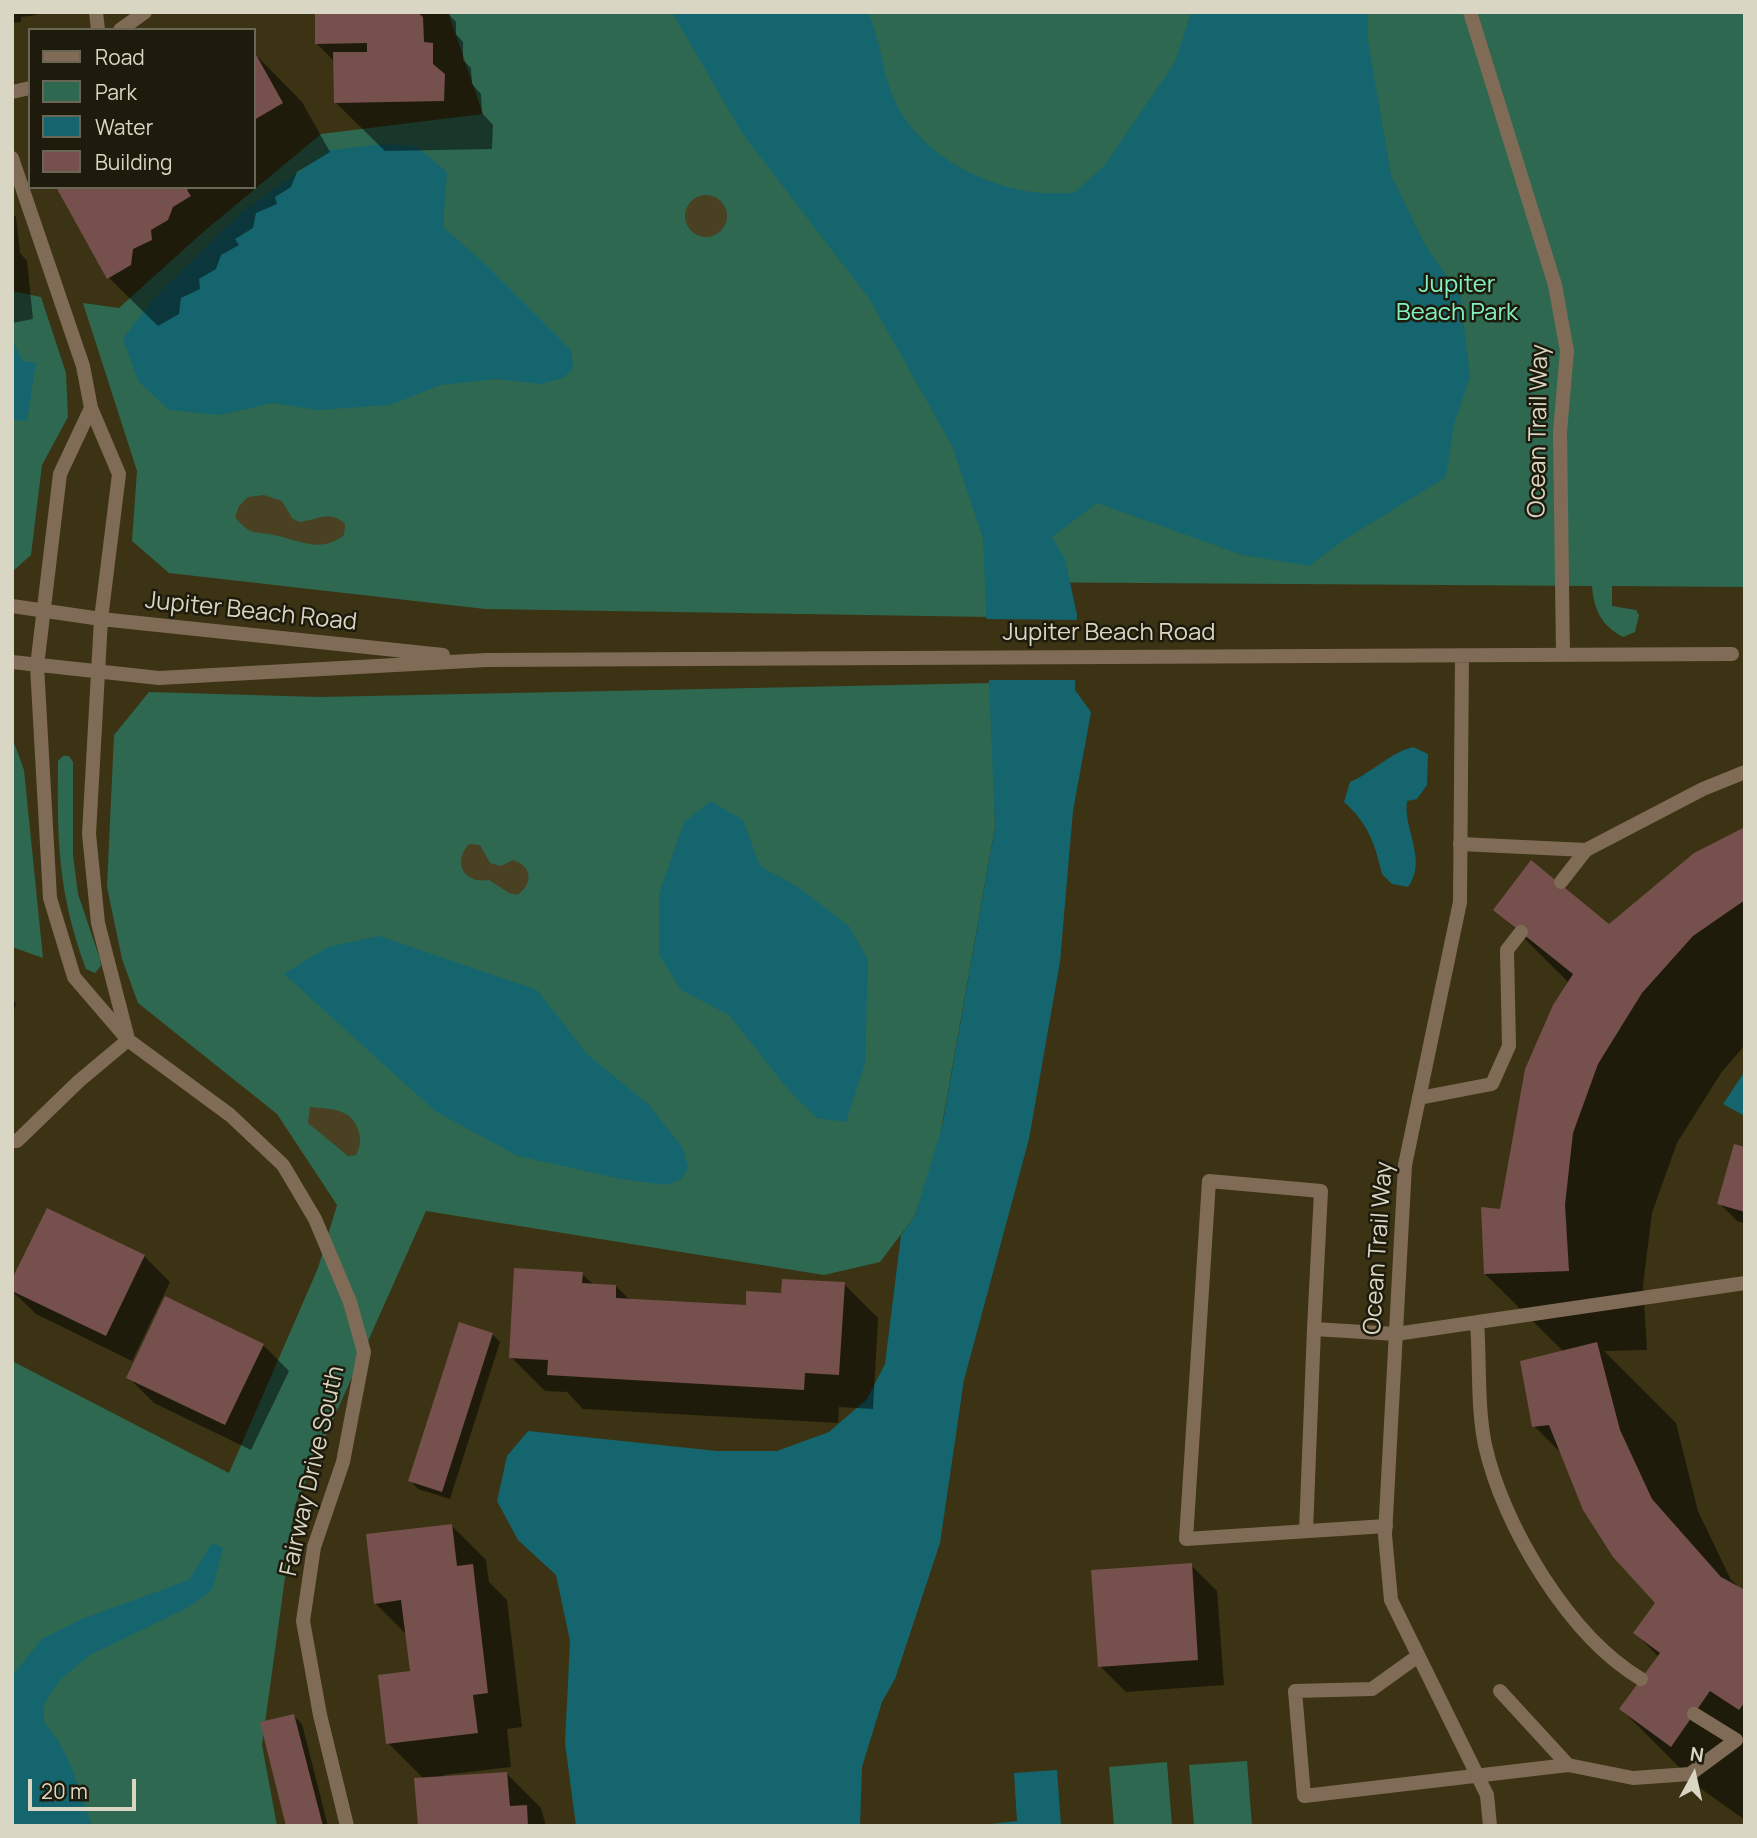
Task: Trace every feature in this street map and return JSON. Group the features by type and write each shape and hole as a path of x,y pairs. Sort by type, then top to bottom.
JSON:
{"street":[{"path":"123,28 145,12"},
{"name":"Ocean Trail Way","path":"1470,12 1555,285 1567,351 1560,432 1563,654"},
{"path":"12,158 83,366 91,408 119,474 101,619 89,834 98,923 128,1040 79,1081 17,1141 12,1141"},
{"name":"Fairway Drive South","path":"91,408 60,474 37,666 50,898 74,977 128,1040 230,1115 283,1165 315,1219 350,1302 364,1352 343,1462 314,1547 303,1621 320,1715 347,1826"},
{"name":"Jupiter Beach Road","path":"12,606 101,619 486,660"},
{"name":"Jupiter Beach Road","path":"12,662 159,678 486,660 1732,654"},
{"name":"Ocean Trail Way","path":"1462,656 1460,902 1405,1165 1386,1526 1391,1600 1487,1795 1490,1826"},
{"path":"1561,882 1586,850 1703,789 1745,772"},
{"path":"1460,844 1586,850"},
{"path":"1419,1098 1492,1084 1509,1046 1507,950 1521,932"},
{"path":"1306,1531 1321,1192 1209,1181 1186,1539 1386,1526"},
{"path":"1314,1329 1396,1334 1745,1283"},
{"path":"1477,1322 1485,1444 1503,1498 1547,1587 1615,1664 1641,1679"},
{"path":"1418,1656 1372,1689 1295,1691 1304,1796 1568,1765 1633,1778 1690,1773 1736,1740 1694,1714"},
{"path":"1500,1691 1568,1765"}],"green space":[{"name":"Jupiter Beach Park","path":"448,12 1745,12 1745,587 1612,586 1612,606 1636,610 1639,615 1635,632 1623,637 1600,616 1592,586 992,582 990,617 485,609 169,573 132,541 137,471 83,303 119,308 202,233 321,134 483,114"},
{"path":"12,291 41,297 66,373 68,417 42,465 31,555 14,570"},
{"path":"991,683 995,827 938,1148 915,1216 880,1262 824,1275 426,1211 295,1505 262,1745 277,1826 12,1826 12,1361 229,1473 318,1268 337,1205 277,1114 138,1003 122,959 107,887 114,735 149,692 320,697"},
{"path":"12,737 24,770 43,958 12,947"},
{"path":"63,756 69,756 73,762 73,855 78,894 100,959 101,966 95,973 86,969 77,942 61,866 58,761"},
{"path":"1247,1761 1252,1826 1194,1826 1189,1765"},
{"path":"1167,1762 1172,1826 1114,1826 1109,1767"}],"sand":[{"path":"706,195 721,201 727,216 721,231 706,237 691,231 685,216 691,201"},
{"path":"264,495 282,501 292,518 299,522 334,517 345,524 344,535 335,541 318,545 249,530 235,517 239,506 248,497"},
{"path":"469,844 480,845 490,863 501,866 513,860 524,866 528,881 522,891 517,895 509,893 489,880 473,879 467,875 463,871 461,858"},
{"path":"310,1107 340,1111 352,1119 360,1136 356,1155 348,1156 308,1123"}],"water":[{"path":"672,12 868,12 892,94 902,114 930,147 968,172 989,181 1031,192 1074,193 1105,165 1175,62 1191,12 1368,12 1368,41 1391,175 1425,245 1460,294 1470,377 1454,425 1446,477 1344,540 1309,566 1242,555 1097,503 1052,537 1065,559 1077,615 1075,690 1091,712 1073,811 1060,962 1029,1139 964,1380 940,1543 895,1679 882,1702 862,1767 860,1826 576,1826 565,1743 570,1641 556,1575 518,1540 497,1501 507,1456 528,1431 717,1451 777,1451 829,1432 867,1399 885,1364 901,1235 915,1216 942,1127 995,827 983,539 952,446 870,300 742,133"},
{"path":"386,144 417,147 447,172 443,227 483,262 571,350 573,368 563,378 541,384 497,379 441,385 390,405 317,410 273,403 219,415 169,410 138,381 123,338 156,296 242,212 330,150"},
{"path":"12,340 23,361 36,363 27,421 12,420"},
{"path":"1413,747 1428,754 1427,785 1417,799 1407,801 1416,866 1408,887 1392,884 1382,874 1369,835 1359,818 1344,802 1350,782 1396,754"},
{"path":"711,801 743,820 760,866 798,887 849,926 868,960 865,1063 846,1122 817,1118 790,1092 729,1015 681,990 659,955 659,894 684,822"},
{"path":"379,936 537,990 587,1054 649,1105 683,1148 688,1167 682,1179 666,1185 621,1179 518,1156 435,1111 284,974 328,947"},
{"path":"1745,1071 1745,1116 1723,1104"},
{"path":"212,1543 223,1548 212,1590 189,1607 90,1655 61,1679 48,1697 43,1709 44,1722 58,1740 71,1766 92,1826 12,1826 12,1676 42,1639 82,1619 189,1580"},
{"path":"1057,1770 1061,1826 974,1826 1017,1821 1014,1773"}],"pier":[{"path":"984,619 1080,620 1079,680 987,680"}],"building":[{"path":"315,12 417,12 423,17 424,42 433,43 433,64 445,74 444,101 334,103 333,52 367,52 367,43 315,44"},
{"path":"256,55 283,103 256,119"},
{"path":"57,189 188,189 191,196 173,207 168,220 151,230 152,240 133,249 131,265 107,279"},
{"path":"1745,827 1745,900 1693,936 1642,993 1598,1064 1573,1133 1565,1205 1569,1271 1484,1274 1481,1207 1500,1209 1525,1069 1553,1005 1573,974 1493,910 1531,860 1609,924 1694,853"},
{"path":"1734,1144 1745,1147 1745,1212 1717,1204"},
{"path":"47,1208 145,1255 106,1336 12,1291 12,1279"},
{"path":"514,1268 583,1272 582,1283 616,1285 616,1298 746,1305 746,1291 781,1293 782,1279 845,1282 839,1375 805,1373 804,1390 547,1375 548,1360 509,1358"},
{"path":"165,1296 264,1344 225,1425 126,1378"},
{"path":"459,1322 493,1333 442,1492 408,1481"},
{"path":"1597,1342 1620,1430 1652,1499 1721,1577 1745,1590 1745,1702 1739,1710 1710,1691 1671,1747 1619,1709 1660,1653 1633,1633 1655,1603 1613,1557 1583,1510 1549,1425 1532,1427 1520,1361"},
{"path":"452,1524 457,1566 473,1564 488,1693 473,1695 478,1733 386,1744 378,1675 410,1671 401,1600 374,1604 366,1534"},
{"path":"1192,1563 1198,1660 1098,1667 1091,1570"},
{"path":"294,1714 323,1826 286,1826 260,1722"},
{"path":"507,1772 510,1806 527,1805 528,1826 418,1826 414,1778"}]}
